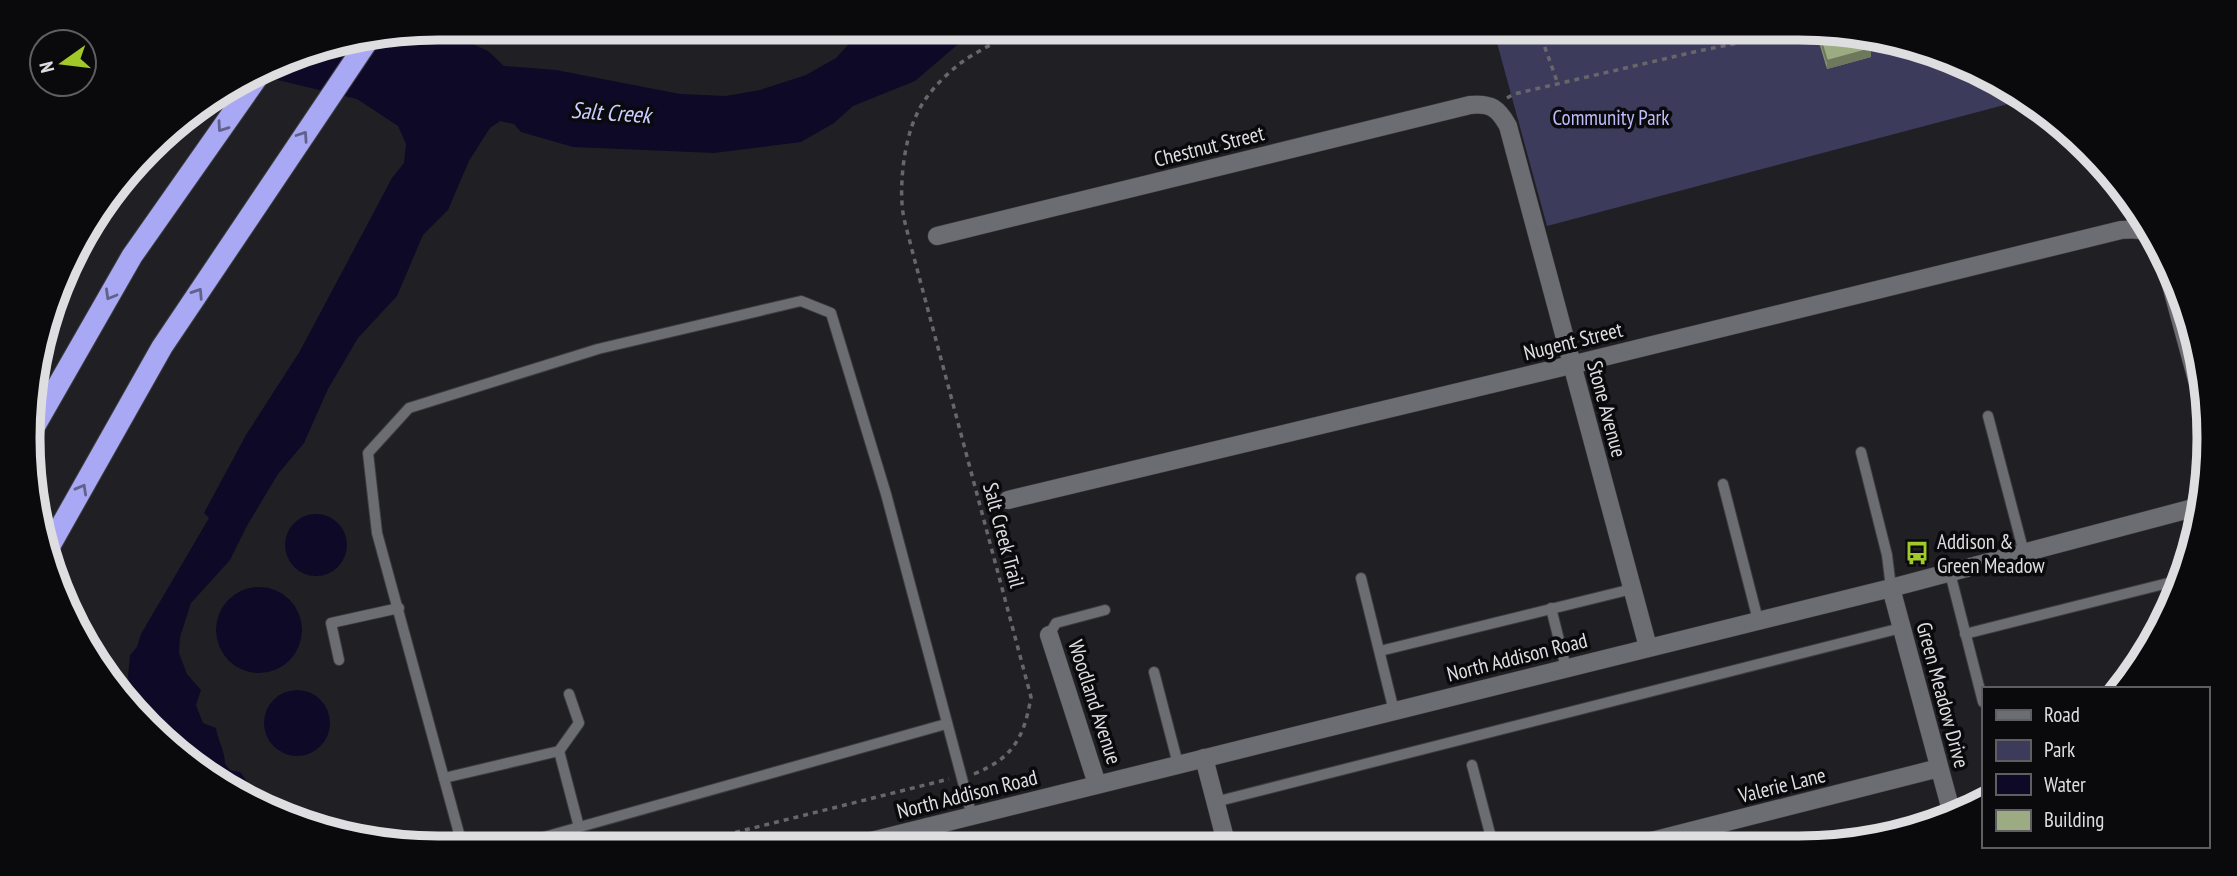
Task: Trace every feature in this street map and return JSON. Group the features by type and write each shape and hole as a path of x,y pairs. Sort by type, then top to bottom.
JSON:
{"highway":[{"path":"53,538 162,347 363,48"},
{"path":"41,415 132,256 250,88"}],"street":[{"name":"Chestnut Street","path":"937,236 1470,105 1493,106"},
{"name":"Stone Avenue","path":"1493,106 1501,113 1508,126 1648,647"},
{"name":"Nugent Street","path":"1008,500 2121,230 2137,229"},
{"name":"North Addison Road","path":"891,836 1950,573 2190,509"},
{"name":"Green Meadow Drive","path":"1891,587 1950,806"},
{"name":"Woodland Avenue","path":"1049,635 1097,784"},
{"path":"1204,758 1224,836"},
{"name":"Valerie Lane","path":"1671,836 1939,768"},
{"path":"927,827 929,836"}],"lane":[{"path":"460,836 377,533 368,453 409,408 598,349 801,301 831,313 886,494 972,816"},
{"path":"1988,416 2024,553"},
{"path":"1861,452 1891,587"},
{"path":"1723,484 1758,620"},
{"path":"1950,573 1982,698"},
{"path":"1361,578 1394,711"},
{"path":"1965,634 2169,583"},
{"path":"1380,651 1632,589"},
{"path":"339,660 331,623 399,608"},
{"path":"1551,608 1566,668"},
{"path":"1049,635 1056,623 1105,610"},
{"path":"1215,802 1901,628"},
{"path":"1154,672 1178,764"},
{"path":"444,778 559,751 579,723 569,694"},
{"path":"547,836 946,723"},
{"path":"559,751 579,827"},
{"path":"1472,765 1491,836"}],"path":[{"name":"Salt Creek Trail","path":"721,836 988,768 1016,745 1028,716 1031,697 903,213 902,186 908,144 916,116 940,81 959,64 1001,40"},
{"path":"1542,40 1558,84"},
{"path":"1493,106 1514,94 1752,40"}],"green space":[{"name":"Community Park","path":"1496,40 1799,40 1851,44 1927,61 1975,81 2013,103 1547,226"}],"water":[{"name":"Salt Creek","path":"464,40 488,51 504,66 556,70 680,94 726,96 760,90 806,75 836,58 852,40 963,40 915,81 853,106 834,123 801,142 714,153 573,147 521,132 514,124 500,121 490,128 469,161 448,210 423,235 397,296 358,338 328,389 304,443 278,474 230,560 191,603 180,637 179,653 187,674 201,690 196,705 203,723 216,728 225,764 230,770 240,772 257,792 196,754 139,700 130,690 128,676 130,655 209,518 204,513 246,435 300,351 392,178 404,163 406,144 398,126 357,99 269,78 310,61 360,48 412,41"},
{"path":"310,514 322,514 338,523 345,533 345,557 338,567 322,576 310,576 299,571 290,562 285,551 285,539 290,528 299,519"},
{"path":"259,587 283,594 295,606 302,630 295,654 283,666 259,673 235,666 223,654 216,630 223,606 235,594"},
{"path":"297,690 310,692 320,700 328,710 328,736 320,746 310,754 297,756 284,754 274,746 266,736 264,723 266,710 274,700 284,692"}],"building":[{"path":"1821,41 1871,49 1827,61"}],"place":[{"name":"Addison & Green Meadow","path":"1917,553"}]}
